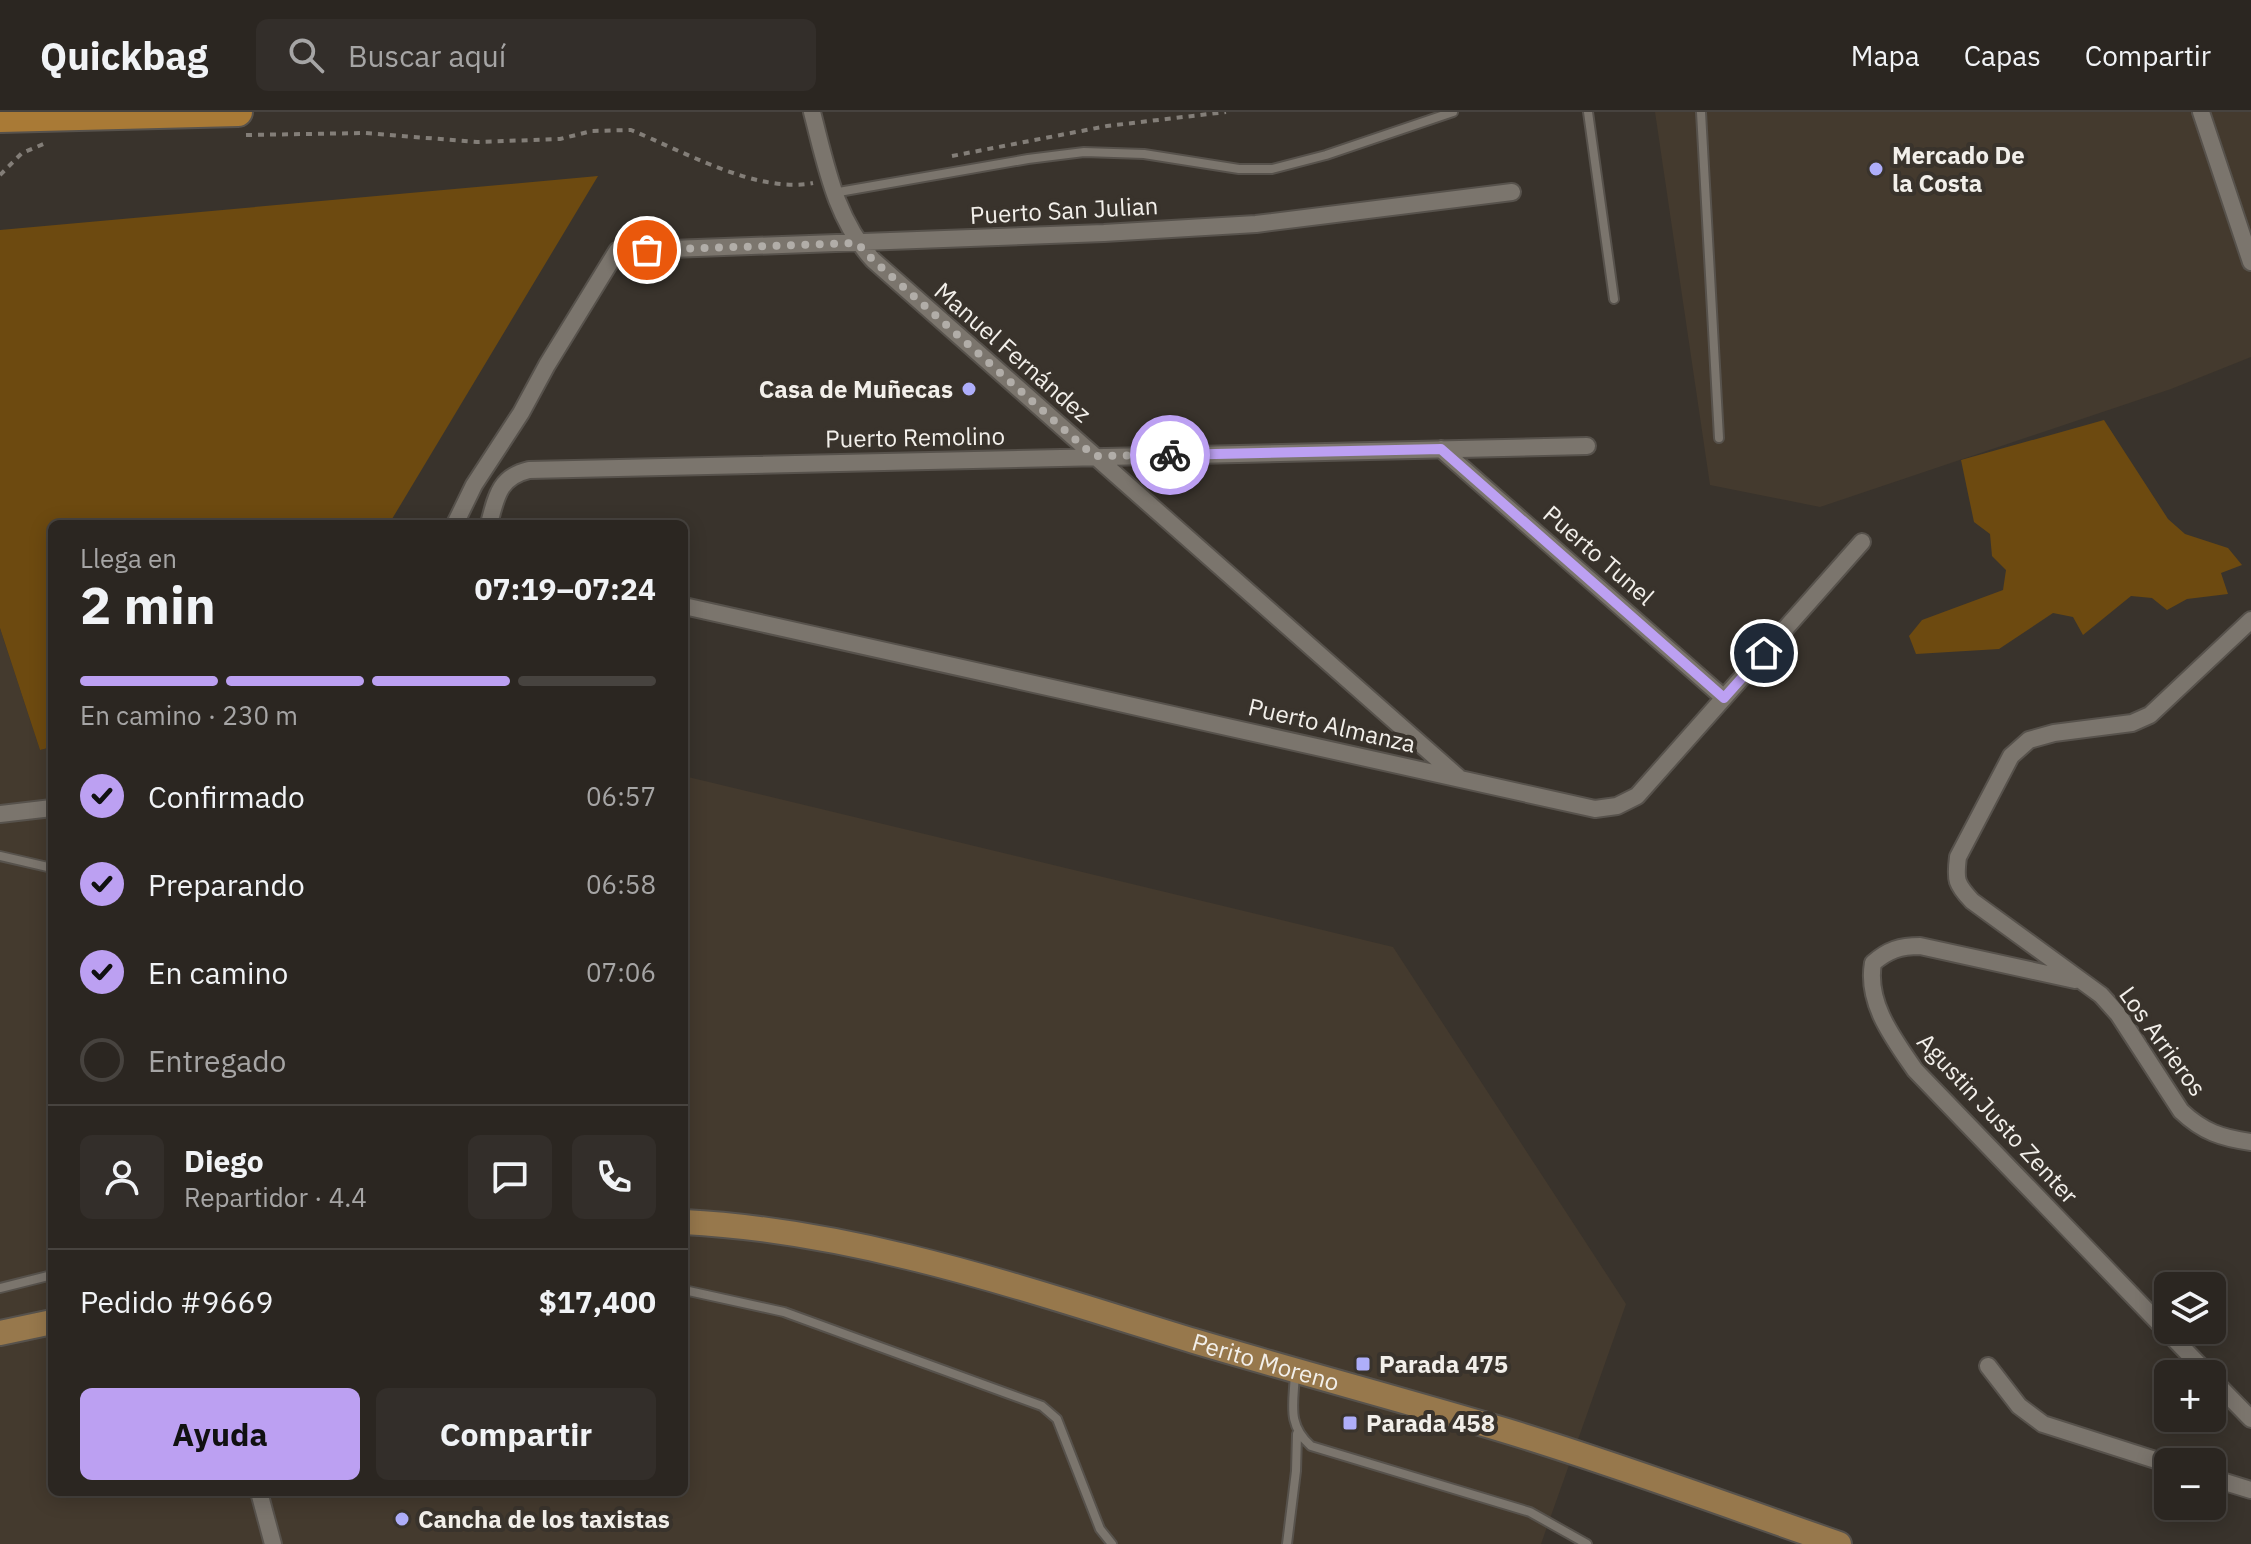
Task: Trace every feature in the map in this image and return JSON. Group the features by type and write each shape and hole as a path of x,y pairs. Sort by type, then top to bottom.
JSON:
{"highway":[{"path":"0,118 154,113 238,124"}],"main road":[{"name":"Perito Moreno","path":"688,1222 766,1228 875,1249 983,1277 1510,1432 1839,1544"},
{"path":"0,1333 48,1323"}],"street":[{"name":"Manuel Fernández","path":"812,112 837,205 857,243 873,260 1459,778"},
{"path":"2201,112 2251,262"},
{"name":"Puerto San Julian","path":"474,485 521,413 617,251 1256,224 1512,192"},
{"name":"Puerto Remolino","path":"496,496 514,473 529,470 1587,446"},
{"name":"Puerto Tunel","path":"1441,449 1724,698"},
{"path":"457,520 474,485"},
{"path":"490,520 496,496"},
{"name":"Puerto Almanza","path":"688,607 1595,809 1617,806 1637,796 1862,542"},
{"name":"Los Arrieros","path":"2251,620 2150,715 2132,723 2054,733 2029,740 2011,756 1958,857 1957,885 1972,901 2101,995 2118,1014 2181,1111 2194,1124 2227,1139 2251,1142"},
{"path":"0,814 48,808"},
{"name":"Agustin Justo Zenter","path":"2081,982 1920,946 1903,946 1887,951 1873,963 1870,981 1874,1000 1915,1070 2195,1360"},
{"path":"1988,1366 2019,1406 2043,1424 2154,1460"},
{"path":"2226,1393 2251,1419"},
{"path":"2226,1482 2251,1490"},
{"path":"260,1496 273,1544"}],"lane":[{"path":"832,186 1084,152 1144,154 1239,169 1272,169 1326,155 1453,112"},
{"path":"1588,112 1614,299"},
{"path":"1701,112 1719,438"},
{"path":"474,485 496,496"},
{"path":"0,856 48,867"},
{"path":"0,1288 48,1276"},
{"path":"688,1291 784,1312 1042,1406 1057,1419 1100,1529 1112,1544"},
{"path":"1287,1544 1296,1471 1297,1434 1293,1417 1295,1371"},
{"path":"1297,1434 1311,1446 1530,1512 1587,1544"}],"path":[{"path":"938,159 1107,126 1226,112"},
{"path":"238,124 477,142 560,139 592,131 631,130 745,177 778,185 832,186"},
{"path":"0,175 22,153 53,141"}],"shaded area":[{"path":"1655,112 2251,112 2251,357 2171,389 1820,507 1710,485"},
{"path":"598,176 391,520 48,520 48,748 40,750 0,628 0,230"},
{"path":"2104,420 2168,519 2185,534 2228,548 2242,565 2221,573 2228,594 2187,599 2167,610 2152,598 2131,596 2083,635 2073,617 2053,613 1999,649 1916,654 1909,636 1922,620 2003,590 2006,570 1992,556 1990,534 1974,522 1961,460"},
{"path":"0,628 40,750 48,748 48,1496 688,1496 688,777 1393,947 1626,1304 1541,1544 0,1544"}],"way so far":[{"path":"647,250 857,243 1094,456 1170,455"}],"place":[{"name":"Mercado De la Costa","path":"1876,169"},
{"name":"Casa de Muñecas","path":"969,389"},
{"name":"Parada 475","path":"1363,1364"},
{"name":"Parada 458","path":"1350,1423"},
{"name":"Cancha de los taxistas","path":"402,1519"}],"route":[{"path":"1170,455 1441,449 1724,698 1764,653"}]}
